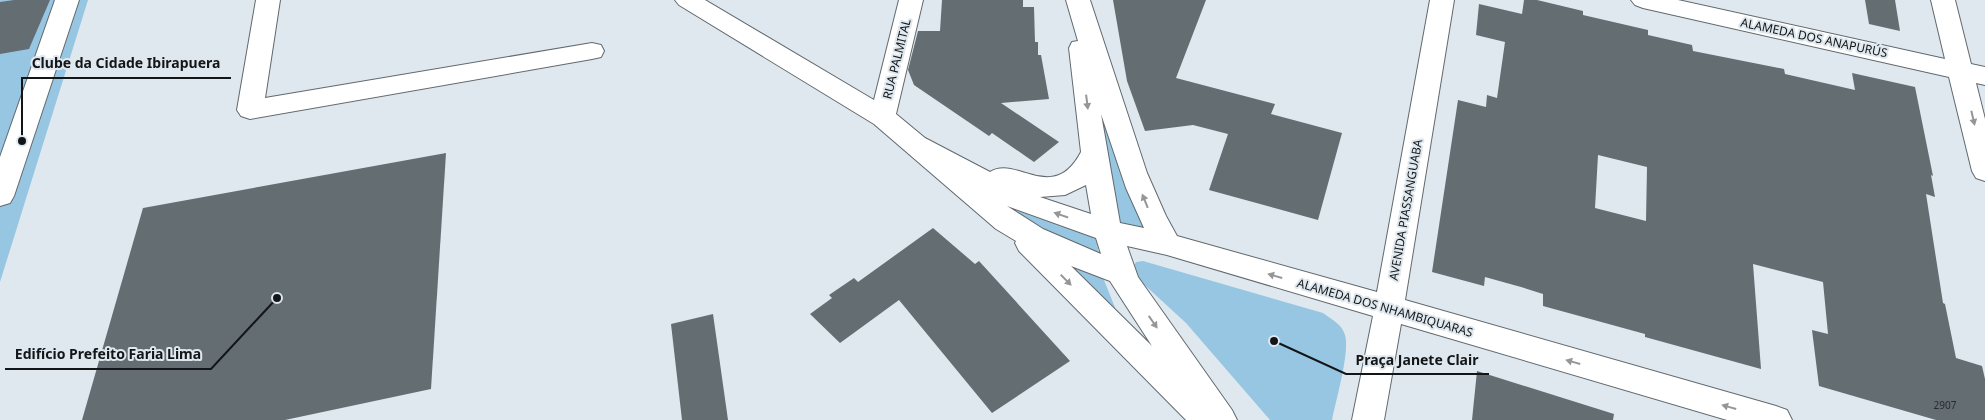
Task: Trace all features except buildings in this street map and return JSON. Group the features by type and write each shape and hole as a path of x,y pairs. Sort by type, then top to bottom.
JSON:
{"street":[{"path":"0,196 67,0"},
{"path":"268,0 250,110 592,51"},
{"path":"687,0 883,117 1006,221 1206,420"},
{"name":"RUA PALMITAL","path":"883,117 912,0"},
{"path":"1078,0 1092,49 1138,183 1156,225 1167,244"},
{"name":"AVENIDA PIASSANGUABA","path":"1368,420 1442,0"},
{"name":"ALAMEDA DOS ANAPURÚS","path":"1643,0 1973,73"},
{"path":"1943,0 1973,73 1985,171"},
{"path":"1092,49 1081,48 1087,104 1107,231 1124,282 1221,420"},
{"name":"ALAMEDA DOS NHAMBIQUARAS","path":"917,145 1021,201 1107,231 1167,244 1776,420"},
{"path":"960,168 1033,186 1050,187 1074,181 1084,171 1094,153"},
{"path":"1006,221 1024,233 1063,252 1121,272"}],"shaded area":[{"path":"0,0 88,0 0,282"},
{"path":"1093,61 1159,239 1111,228"},
{"path":"1014,208 1096,238 1104,280 1118,315"},
{"path":"1143,261 1323,313 1336,322 1344,331 1346,353 1332,420 1270,420 1186,323 1131,271 1136,262"}],"place":[{"name":"Clube da Cidade Ibirapuera","path":"22,141"},
{"name":"Edifício Prefeito Faria Lima","path":"277,298"},
{"name":"Praça Janete Clair","path":"1274,341"}]}
